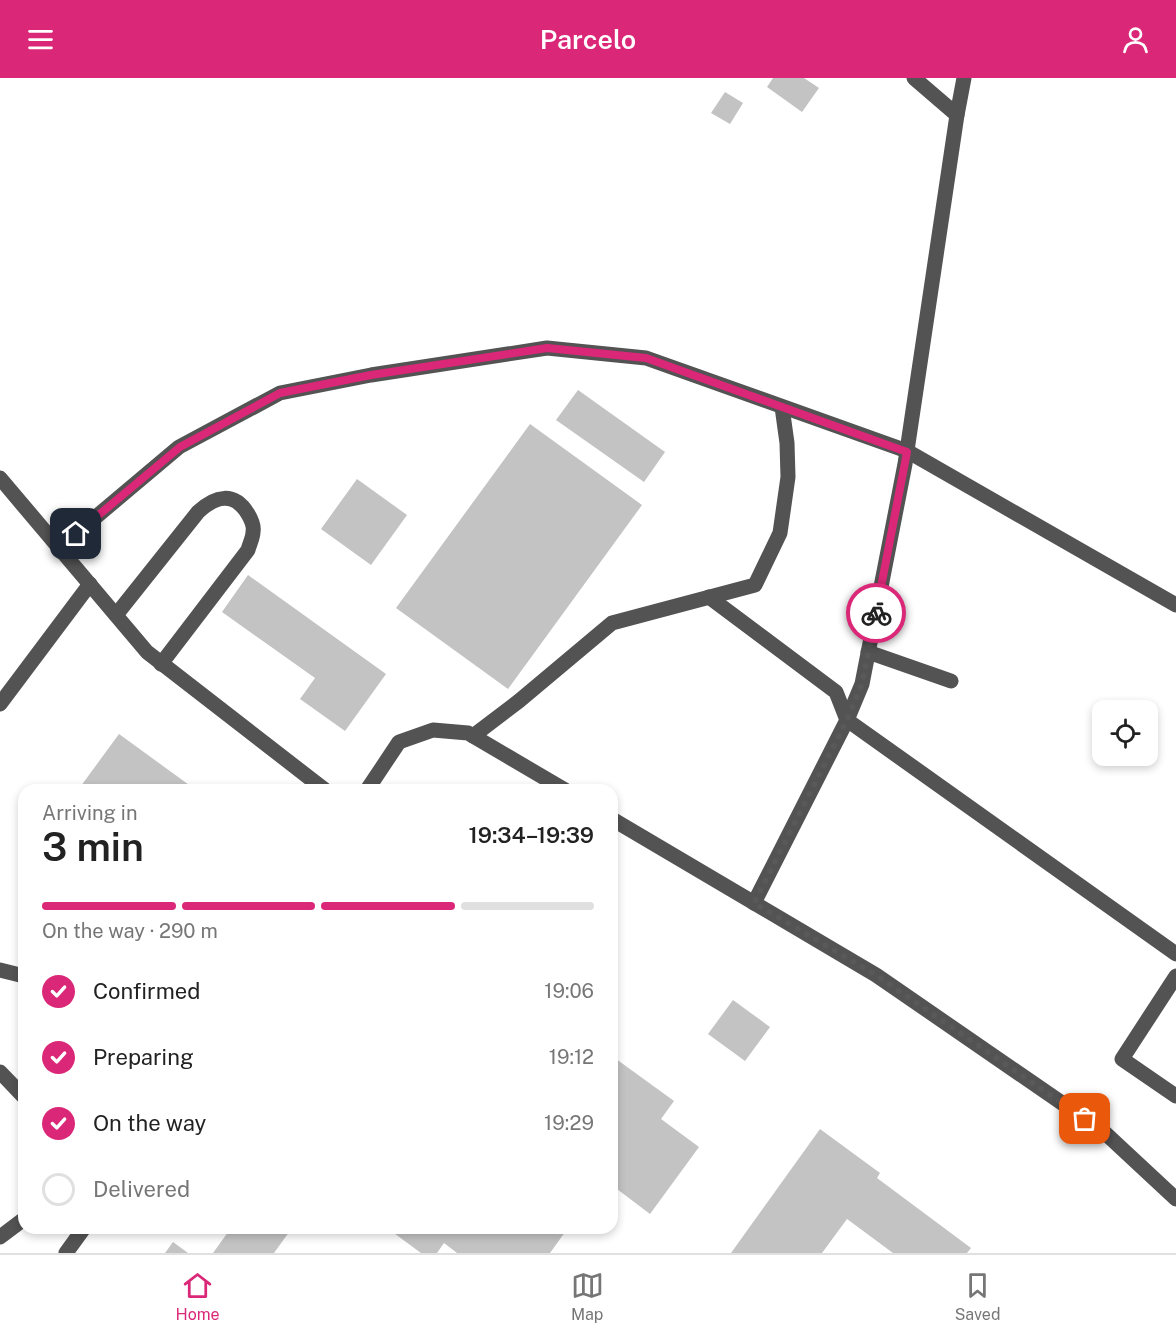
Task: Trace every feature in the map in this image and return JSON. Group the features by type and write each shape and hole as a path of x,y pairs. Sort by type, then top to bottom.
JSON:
{"lane":[{"path":"914,78 957,115"},
{"path":"754,903 847,720 862,684 907,452 964,78"},
{"path":"59,548 180,447 280,393 371,375 547,348 646,358 907,452 1176,605"},
{"path":"473,736 519,701 612,623 755,585 780,533 788,477 787,443 782,407"},
{"path":"3,485 147,652 317,784"},
{"path":"116,615 198,512 209,502 224,498 234,500 244,507 250,518 253,532 248,550 161,664"},
{"path":"0,704 90,585"},
{"path":"709,597 836,692 847,720 1176,954"},
{"path":"868,652 951,681"},
{"path":"371,784 399,742 433,730 468,733 555,784"},
{"path":"618,823 876,975 1104,1132 1176,1199"},
{"path":"0,970 18,974"},
{"path":"1176,976 1122,1059 1176,1096"},
{"path":"0,1072 18,1090"},
{"path":"0,1237 18,1224"},
{"path":"66,1253 80,1234"}],"building":[{"path":"773,78 804,78 819,88 802,112 767,87"},
{"path":"725,92 743,103 730,124 711,113"},
{"path":"578,390 665,452 644,482 556,420"},
{"path":"530,424 642,505 508,689 396,608"},
{"path":"357,479 407,515 371,565 321,529"},
{"path":"248,575 386,674 345,731 300,699 315,678 222,612"},
{"path":"119,734 188,784 82,784"},
{"path":"733,1000 770,1027 745,1061 708,1034"},
{"path":"618,1060 674,1101 661,1119 699,1147 650,1214 618,1190"},
{"path":"820,1129 880,1173 877,1178 971,1248 967,1253 893,1253 847,1219 822,1253 731,1253"},
{"path":"227,1234 288,1234 274,1253 213,1253"},
{"path":"395,1234 564,1234 550,1253 457,1253 444,1243 437,1253 421,1253"},
{"path":"173,1242 188,1253 165,1253"}],"way so far":[{"path":"876,613 862,684 847,720 754,903 876,975 1085,1119"}],"route":[{"path":"76,534 180,447 280,393 371,375 547,348 646,358 907,452 876,613"}]}
